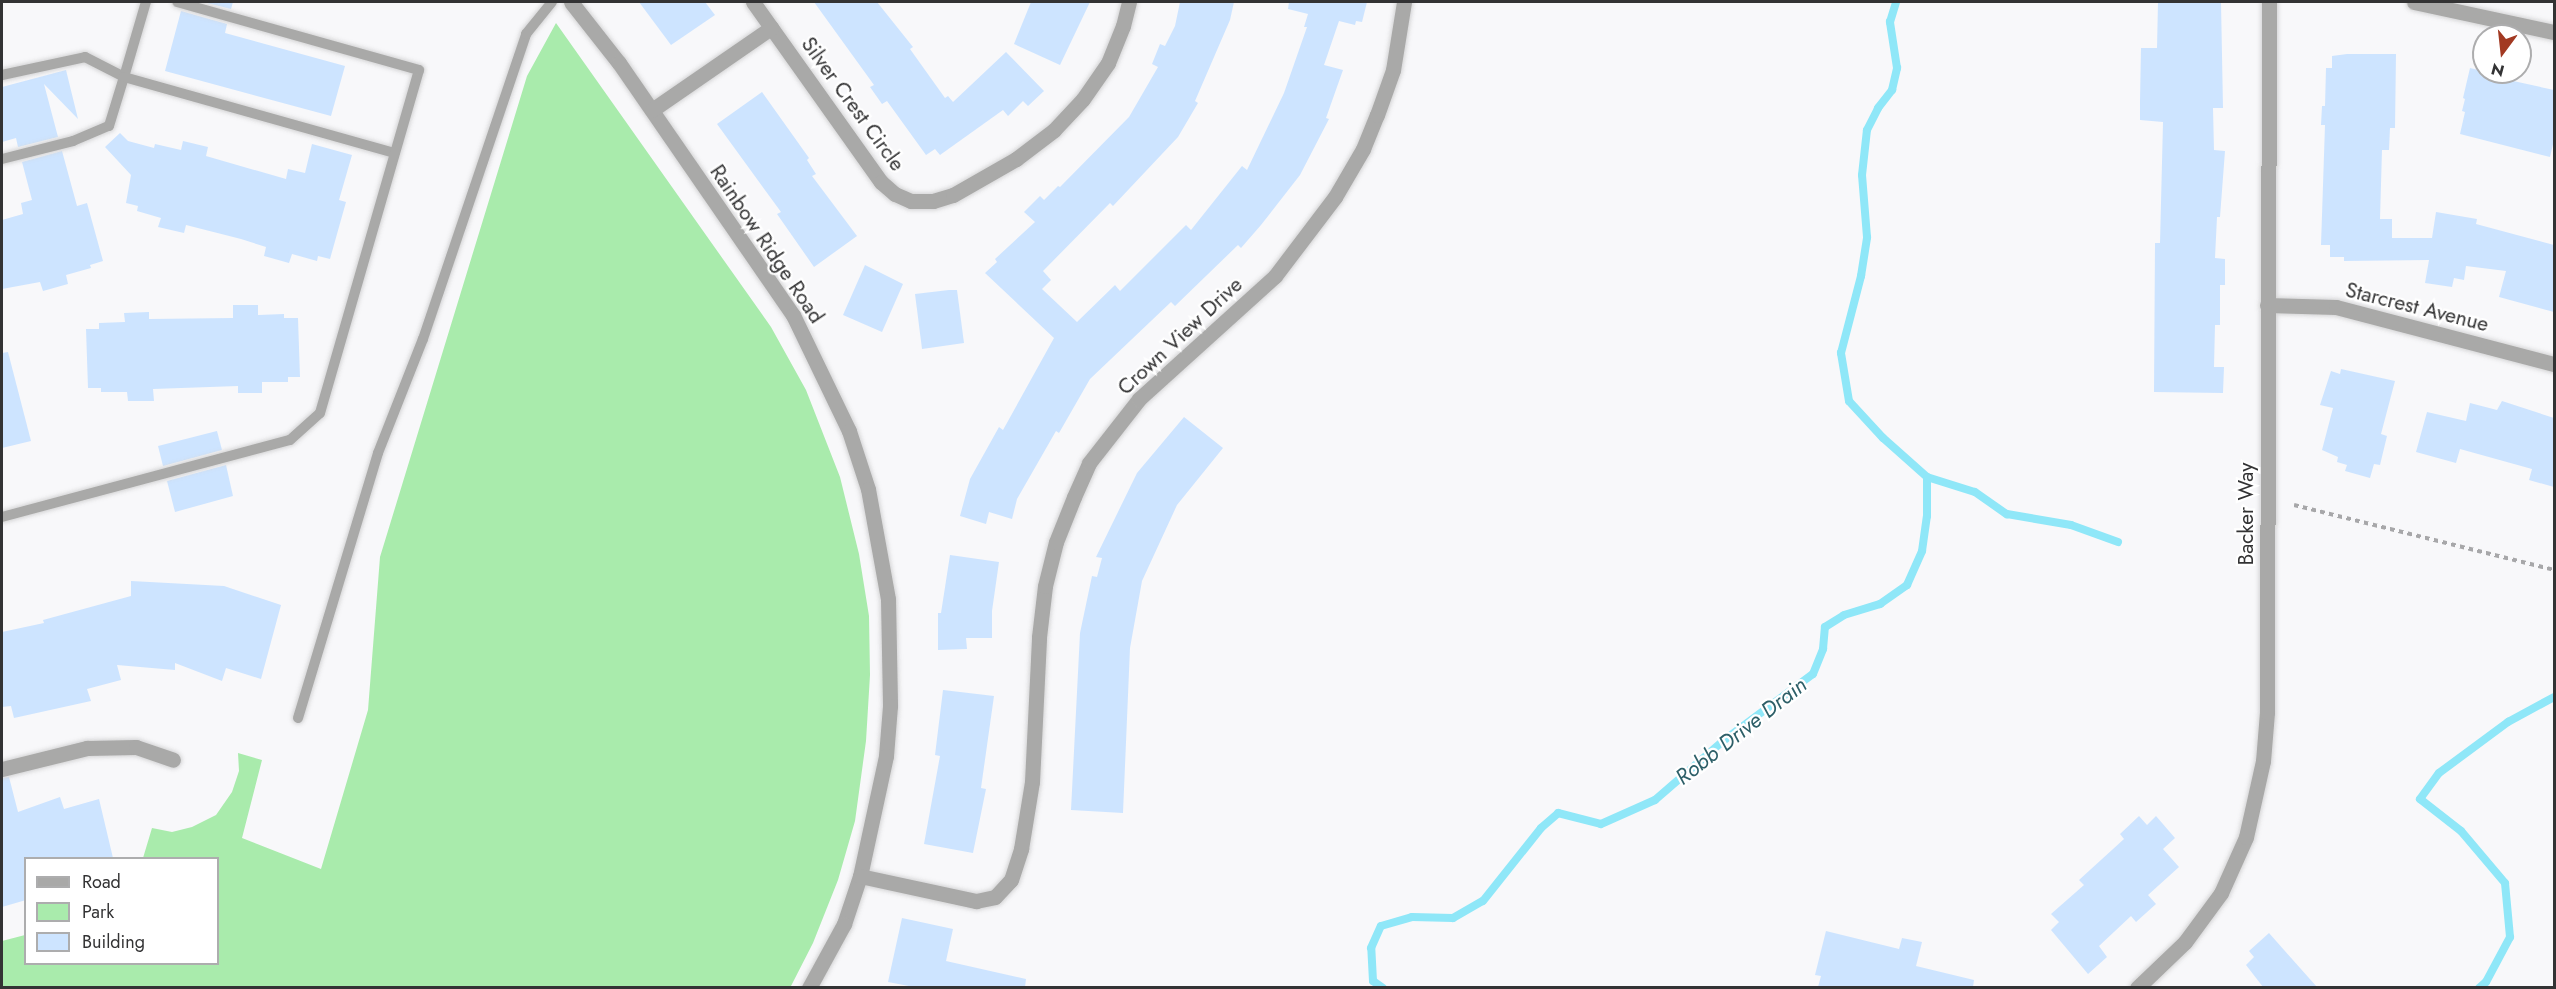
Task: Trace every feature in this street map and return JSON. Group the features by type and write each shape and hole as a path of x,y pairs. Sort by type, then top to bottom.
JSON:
{"street":[{"name":"Rainbow Ridge Road","path":"571,2 652,110 793,315 849,431 868,489 888,599 890,706 886,756 860,876 844,924 809,987"},
{"name":"Silver Crest Circle","path":"753,2 880,182 895,194 911,201 933,201 953,195 1016,159 1054,130 1083,99 1108,63 1123,26 1129,2"},
{"name":"Crown View Drive","path":"860,876 976,902 994,897 1011,880 1021,849 1032,782 1039,637 1045,586 1056,542 1081,480 1089,463 1139,399 1275,276 1335,197 1363,149 1393,70 1404,2"},
{"name":"Backer Way","path":"2137,987 2185,942 2221,893 2239,855 2258,794 2267,712 2269,2"},
{"path":"2414,2 2554,32"},
{"path":"652,110 771,28"},
{"name":"Starcrest Avenue","path":"2267,305 2336,307 2554,364"},
{"path":"2,769 87,747 136,747 173,760"}],"lane":[{"path":"2,159 73,141 109,126 146,2"},
{"path":"2,517 290,440 320,412 419,70 177,2"},
{"path":"298,717 378,453 423,339 526,34 552,2"},
{"path":"2,75 85,57 124,77 395,153"}],"path":[{"path":"2294,505 2554,570"}],"green space":[{"path":"556,23 771,327 806,390 840,477 859,554 869,616 870,675 866,741 855,821 838,880 813,943 791,986 2,987 2,941 24,935 24,965 219,965 219,857 143,857 152,828 172,832 192,827 216,815 232,792 239,771 238,753 262,760 242,838 321,869 368,710 380,557 527,76"}],"building":[{"path":"203,2 233,2 231,9"},
{"path":"639,2 705,2 715,15 671,45"},
{"path":"814,2 877,2 913,47 910,49 945,98 948,96 953,102 1006,52 1044,91 1028,106 1023,101 1008,116 1003,110 940,155 935,149 926,155 887,101 882,104 870,87 874,85"},
{"path":"1031,2 1090,2 1060,65 1014,44"},
{"path":"1180,2 1234,2 1230,20 1195,101 1198,103 1178,137 1113,206 1110,203 1043,271 1051,280 1042,289 1077,322 1115,285 1120,291 1186,225 1191,230 1242,166 1247,170 1284,93 1307,27 1304,27 1308,14 1288,9 1289,2 1367,2 1362,22 1356,21 1355,25 1339,21 1324,65 1343,70 1326,118 1329,119 1300,175 1261,225 1241,248 1238,245 1175,306 1171,302 1090,379 1059,433 1056,431 1017,499 1012,519 989,512 986,524 960,516 970,479 999,427 1003,430 1054,338 985,273 997,262 995,259 1035,222 1024,212 1040,196 1044,200 1058,186 1060,187 1129,117 1158,67 1152,64 1160,44 1165,46 1175,26"},
{"path":"2158,2 2221,2 2223,108 2213,108 2214,150 2225,151 2220,217 2217,217 2215,258 2225,259 2225,285 2220,285 2220,325 2215,325 2214,367 2224,367 2223,393 2154,392 2155,243 2160,243 2163,122 2140,120 2140,101 2141,48 2157,48"},
{"path":"181,11 227,24 225,33 345,66 331,116 165,71"},
{"path":"2396,54 2395,128 2390,128 2389,150 2382,150 2380,219 2392,219 2392,238 2432,238 2436,212 2477,219 2476,224 2554,245 2554,312 2499,297 2506,271 2466,266 2464,280 2454,278 2452,287 2425,283 2429,260 2344,261 2344,257 2330,257 2330,245 2321,245 2325,125 2321,125 2322,106 2325,106 2326,68 2332,68 2332,56"},
{"path":"2470,68 2472,68 2472,84 2527,84 2554,90 2554,140 2550,157 2460,134 2465,112 2462,111 2465,99 2463,98"},
{"path":"66,70 78,119 44,84 58,137 18,147 16,138 2,142 2,87"},
{"path":"762,92 809,158 807,160 816,174 812,176 857,236 814,267 777,214 781,212 717,124"},
{"path":"120,133 128,141 154,148 155,144 181,150 183,141 208,147 206,156 286,179 288,169 305,173 312,144 352,155 339,200 346,202 330,259 318,256 317,261 292,254 289,263 264,256 266,247 241,239 186,225 184,233 158,227 161,218 137,211 138,206 126,203 131,175 105,147"},
{"path":"62,151 77,206 87,203 103,261 90,265 91,268 66,275 68,284 43,291 40,282 2,289 2,220 23,214 21,203 32,200 22,162"},
{"path":"865,265 903,284 882,332 843,315"},
{"path":"957,290 964,343 922,349 915,294"},
{"path":"233,305 258,305 258,315 284,314 284,318 298,318 300,377 288,377 288,382 262,382 262,393 238,393 238,386 153,389 154,401 128,401 127,392 101,392 101,388 88,388 86,329 99,329 99,323 125,322 124,313 149,312 149,319 233,318"},
{"path":"8,352 31,441 2,448 2,353"},
{"path":"2341,369 2395,381 2381,434 2387,436 2380,465 2374,464 2370,478 2345,471 2347,465 2337,462 2338,457 2322,450 2333,408 2320,405 2331,371 2340,374"},
{"path":"2502,401 2554,418 2554,487 2529,480 2532,469 2460,449 2456,463 2416,452 2427,412 2466,421 2470,403 2497,410"},
{"path":"1184,417 1223,448 1177,505 1142,581 1130,648 1123,813 1071,810 1080,633 1092,576 1097,577 1102,558 1096,557 1137,473"},
{"path":"217,431 222,450 163,466 158,446"},
{"path":"226,465 233,496 175,512 167,481"},
{"path":"950,555 999,562 992,611 992,638 966,638 967,649 938,650 938,613 941,613"},
{"path":"131,581 224,586 281,605 261,679 226,668 222,681 175,663 175,670 117,665 121,680 87,689 91,701 14,718 11,706 2,707 2,632 44,623 43,620 131,596"},
{"path":"943,690 994,696 981,788 986,789 973,853 924,844 940,756 935,755"},
{"path":"9,777 18,812 60,797 64,809 99,799 113,857 24,857 24,901 2,907 2,778"},
{"path":"2139,816 2147,825 2156,816 2175,838 2163,849 2179,867 2148,895 2156,904 2136,922 2131,916 2099,946 2107,957 2088,974 2051,930 2059,922 2051,914 2084,885 2079,880 2124,839 2120,834"},
{"path":"902,918 953,929 946,961 1026,979 1025,987 914,987 888,982"},
{"path":"1826,931 1899,949 1902,938 1922,942 1916,966 1974,980 1973,987 1818,987 1821,976 1815,975"},
{"path":"2269,933 2317,987 2263,987 2246,965 2254,957 2249,951"}],"waterway":[{"name":"Robb Drive Drain","path":"1383,988 1373,981 1371,948 1381,926 1412,917 1453,918 1483,901 1541,828 1558,813 1601,824 1655,800 1723,741 1813,674 1823,649 1825,627 1844,615 1880,604 1907,585 1922,551 1927,516 1927,477 1883,438 1849,401 1841,353 1861,276 1867,237 1862,175 1867,130 1878,108 1892,90 1897,68 1890,22 1896,2"},
{"path":"1927,477 1975,492 2007,514 2071,525 2118,542"},
{"path":"2479,988 2486,982 2510,937 2505,883 2461,831 2420,799 2439,773 2508,722 2554,697"}]}
